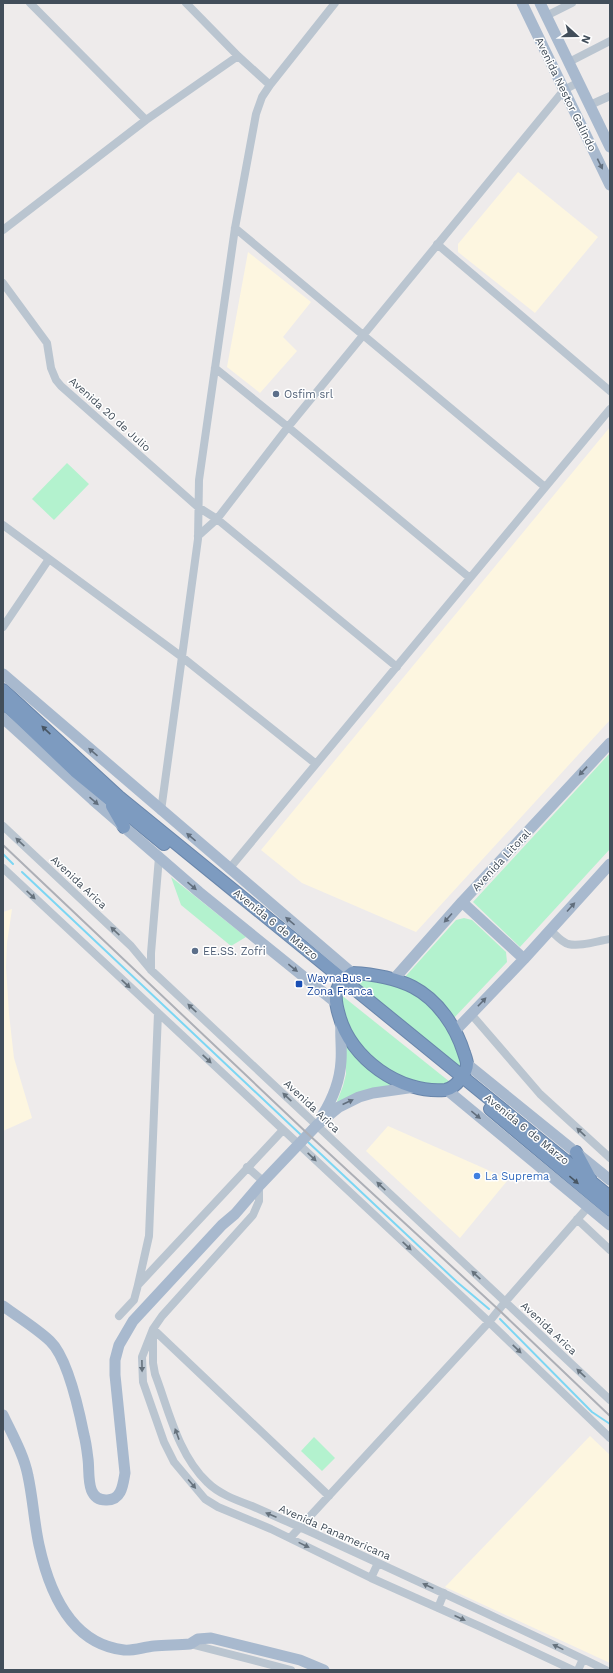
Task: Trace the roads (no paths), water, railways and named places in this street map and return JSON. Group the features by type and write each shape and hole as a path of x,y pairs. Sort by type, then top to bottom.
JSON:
{"highway":[{"name":"Avenida 6 de Marzo","path":"3,690 119,797 345,979 610,1210"},
{"name":"Avenida 6 de Marzo","path":"3,702 75,771 109,800 345,979"},
{"path":"109,800 124,827"},
{"path":"377,975 394,979 414,988 435,1004 455,1031 467,1064 460,1080 447,1090 433,1090 415,1087 386,1074 362,1055 351,1041 341,1024 335,1002 335,992 345,979 377,975"},
{"name":"Avenida 6 de Marzo","path":"460,1080 610,1197"},
{"path":"576,1152 593,1183"}],"main road":[{"name":"Avenida Nestor Galindo","path":"522,3 610,185"},
{"name":"Avenida Nestor Galindo","path":"540,3 610,148"},
{"name":"Avenida 6 de Marzo","path":"3,674 229,869 345,979"},
{"path":"3,718 199,892 335,1002"},
{"name":"Avenida Litoral","path":"394,979 462,902 610,743"},
{"path":"455,1031 524,959 610,864"},
{"path":"462,902 524,959"},
{"path":"317,1125 329,1105 337,1084 341,1062 341,1024"},
{"name":"Avenida 6 de Marzo","path":"467,1064 610,1180"},
{"path":"3,1306 51,1341 64,1363 72,1387 84,1436 89,1460 90,1487 94,1495 102,1500 110,1500 119,1495 123,1487 125,1473 115,1375 115,1360 119,1345 125,1332 142,1310 222,1225 245,1195 261,1184 317,1125 339,1107 359,1097 374,1093 415,1087"},
{"name":"Avenida 6 de Marzo","path":"447,1090 610,1225"},
{"path":"3,1415 28,1475 39,1545 50,1582 60,1606 73,1624 100,1644 125,1650 190,1644 198,1639 211,1638 300,1660 324,1670"}],"street":[{"path":"30,3 146,120"},
{"path":"186,3 238,56 270,85"},
{"path":"161,811 198,536 199,480 235,228 256,114 262,97 270,85 335,3"},
{"path":"546,16 572,3"},
{"path":"568,62 610,42"},
{"path":"3,230 146,120 238,56"},
{"path":"198,536 217,519 288,427 564,90 578,82"},
{"path":"590,106 610,96"},
{"path":"235,228 362,336 545,487"},
{"path":"437,244 610,391"},
{"name":"Avenida 20 de Julio","path":"3,284 47,343 51,368 56,380 61,386 198,507 217,519 397,667"},
{"path":"215,368 470,578"},
{"path":"229,869 610,409"},
{"path":"3,526 182,657 316,764"},
{"path":"3,627 49,559"},
{"name":"Avenida Arica","path":"3,826 131,946 151,970 610,1400"},
{"path":"151,970 151,953 159,857"},
{"path":"3,868 489,1322 610,1438"},
{"path":"550,930 568,944 585,944 610,939"},
{"path":"119,1316 134,1300 148,1236 158,1013"},
{"path":"471,1014 540,1094 610,1158"},
{"path":"138,1285 282,1130"},
{"path":"247,1167 261,1184"},
{"name":"Avenida Panamericana","path":"261,1184 259,1202 253,1215 162,1316 153,1329 142,1357 141,1368 143,1382 164,1442 174,1462 205,1499 218,1508 271,1529 371,1578 573,1670"},
{"path":"290,1538 489,1322 588,1207"},
{"path":"577,1219 610,1250"},
{"path":"153,1329 329,1496"},
{"name":"Avenida Panamericana","path":"153,1329 153,1363 155,1374 182,1448 206,1482 215,1489 488,1613 606,1670"},
{"path":"371,1578 378,1563"},
{"path":"438,1608 444,1593"},
{"path":"481,1627 488,1613"},
{"path":"527,1649 533,1635"},
{"path":"190,1644 291,1670"},
{"path":"578,1670 583,1659"}],"waterway":[{"path":"3,854 13,864"},
{"path":"22,872 300,1134"},
{"path":"308,1142 457,1282 489,1309"},
{"path":"500,1319 592,1412 610,1424"}],"railway":[{"path":"3,845 308,1134 499,1310 610,1416"}],"place":[{"name":"Osfim srl","path":"276,394"},
{"name":"EE.SS. Zofri","path":"195,951"},
{"name":"WaynaBus - Zona Franca","path":"299,984"},
{"name":"La Suprema","path":"477,1176"}]}
